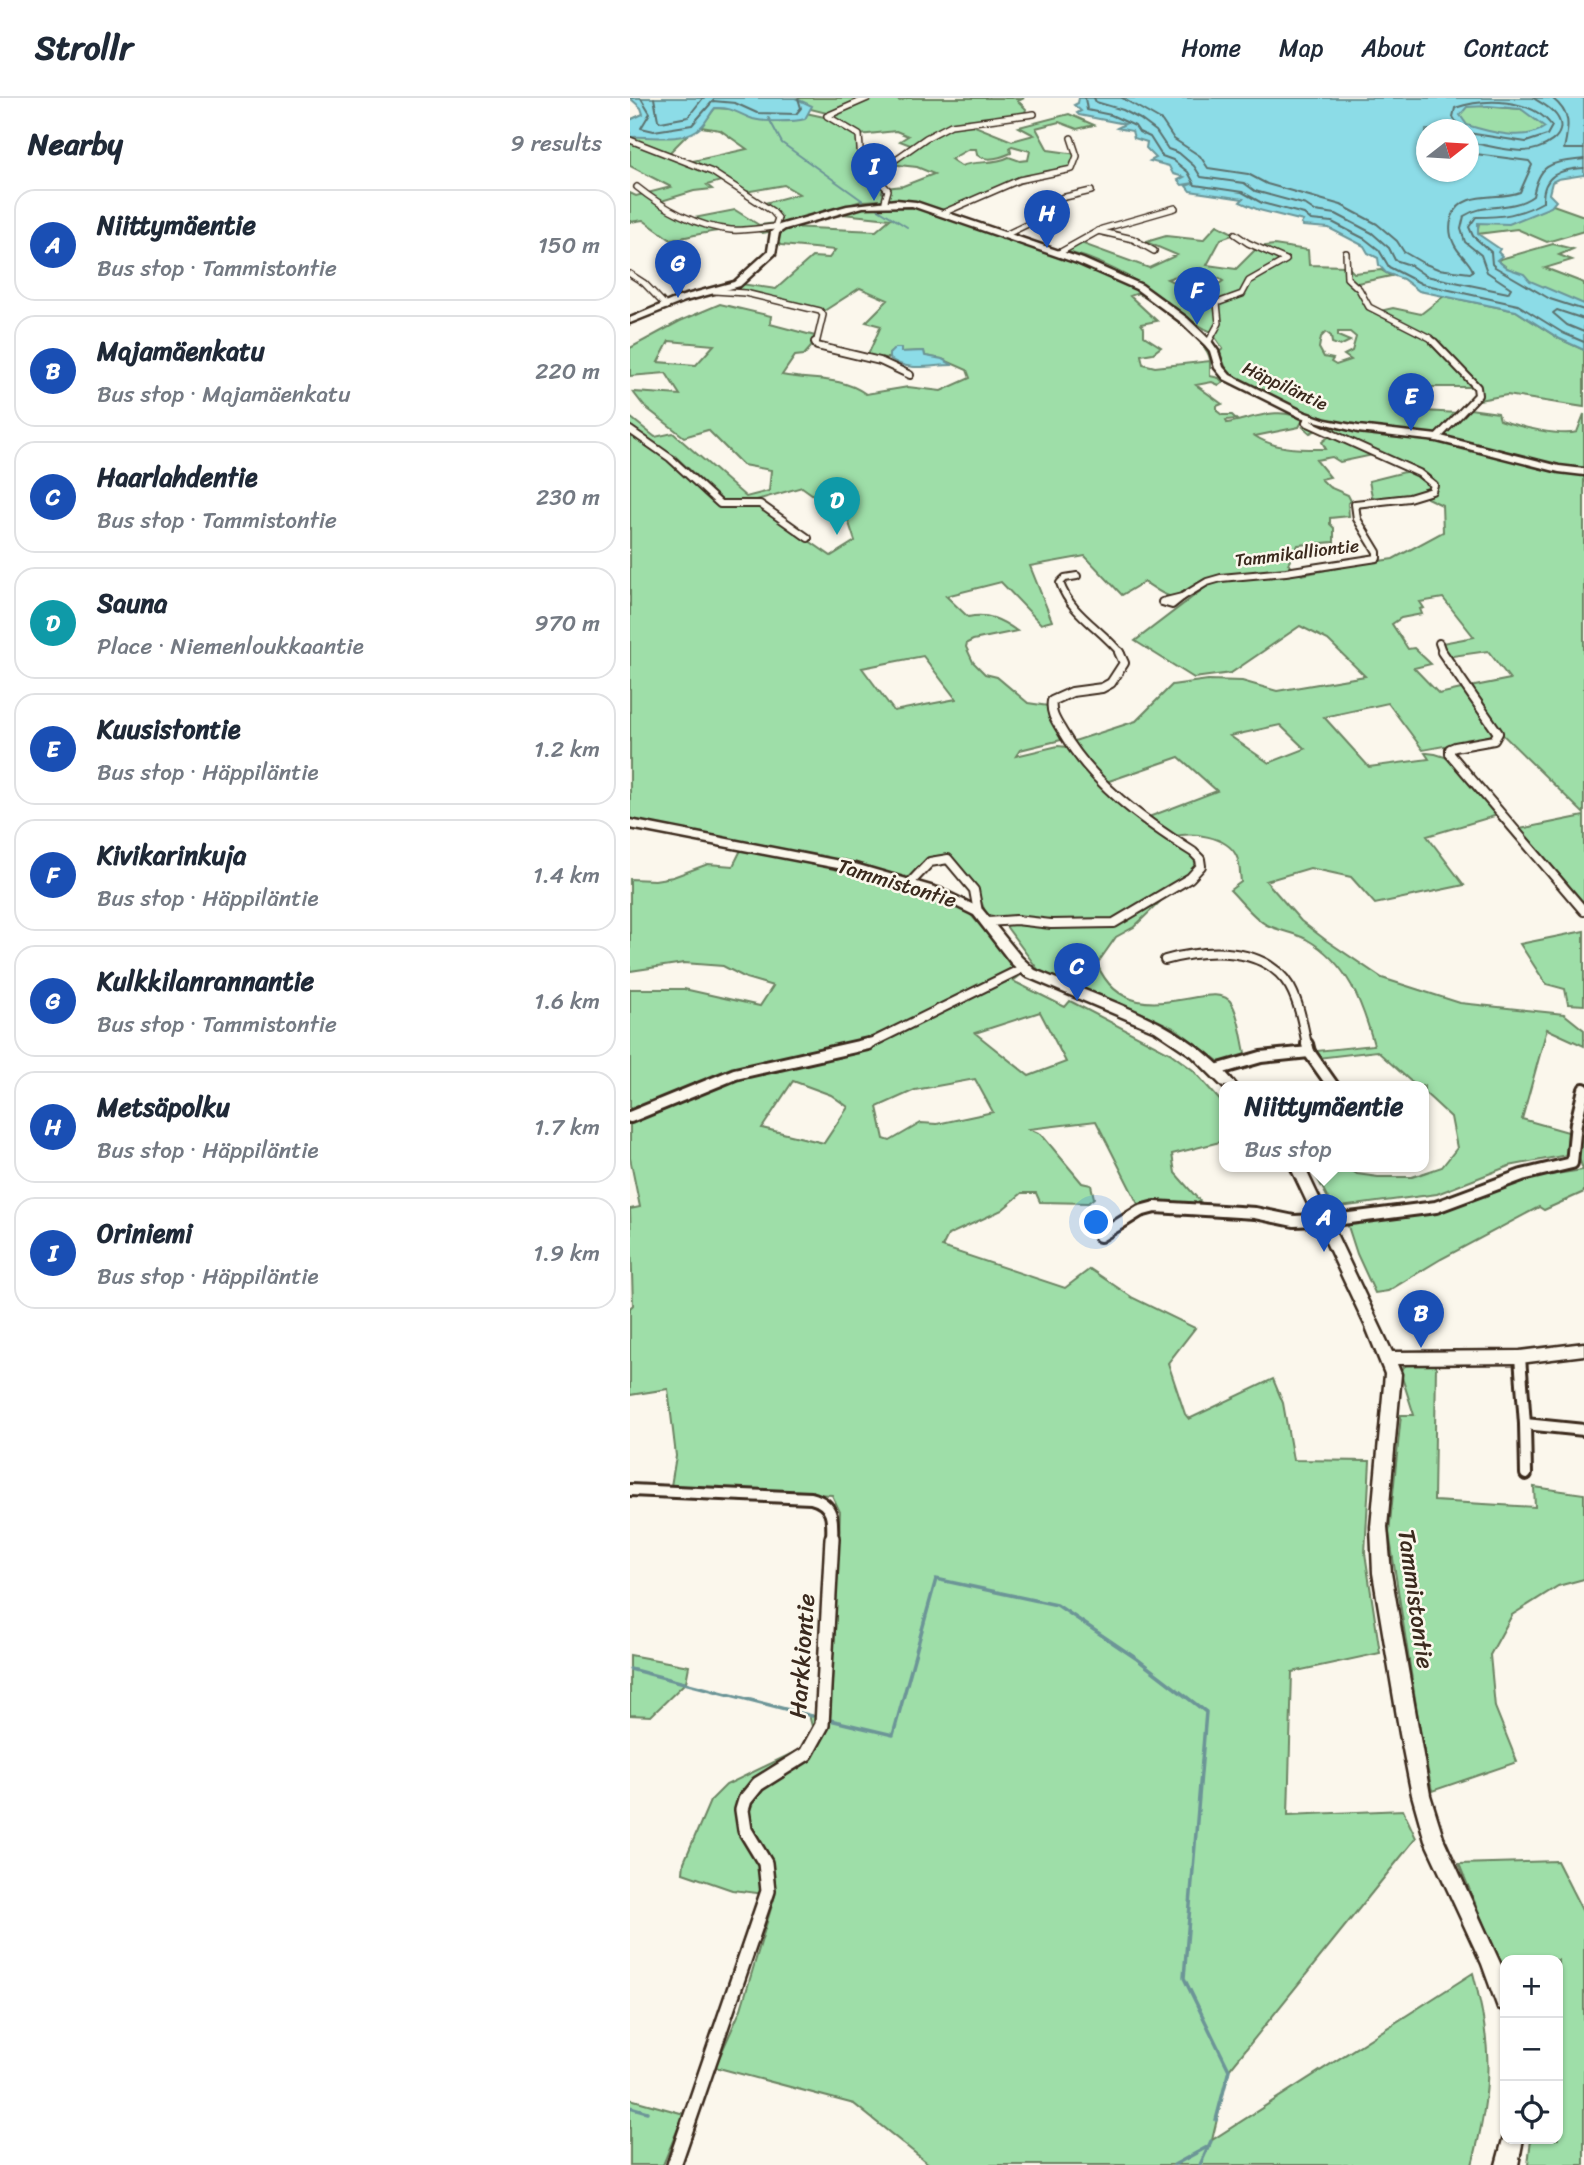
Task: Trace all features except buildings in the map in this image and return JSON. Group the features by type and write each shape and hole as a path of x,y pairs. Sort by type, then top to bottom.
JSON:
{"street":[{"path":"841,110 850,98"},
{"path":"868,98 827,116 859,135 857,152 872,176 888,190 885,201"},
{"path":"872,176 926,138 951,125 1034,114"},
{"path":"943,214 1019,180 1072,169 1077,156 1071,138"},
{"path":"630,140 712,172 772,211 778,218 772,252 740,282 666,306 630,321"},
{"path":"637,187 657,202 704,225 732,230 776,228"},
{"path":"1003,236 1055,211 1061,198 1091,191"},
{"name":"Häppiläntie","path":"776,228 856,205 885,201 913,204 1059,253 1108,272 1147,292 1190,325 1208,343 1214,351 1219,368 1227,377 1310,418 1358,429 1437,438 1559,469 1584,472"},
{"path":"1147,207 1151,215"},
{"path":"1059,253 1098,231 1175,208"},
{"path":"1098,231 1133,239 1154,251"},
{"path":"1208,343 1219,323 1217,303 1243,295 1247,291 1249,281 1286,260 1248,243 1235,234"},
{"path":"1346,253 1347,278 1359,289 1369,307 1430,338 1477,387 1478,395 1437,438"},
{"path":"630,274 644,283 666,306"},
{"path":"714,291 745,293 820,311 823,314 815,343 817,346 880,361 910,374"},
{"name":"Tammikalliontie","path":"1182,597 1207,582 1221,578 1286,572 1377,558 1379,555 1354,513 1355,504 1409,498 1432,491 1434,485 1419,473 1307,422 1310,418"},
{"path":"630,430 670,458 720,505 760,504 808,538"},
{"path":"988,922 1016,920 1051,924 1114,923 1195,875 1201,866 1193,852 1136,813 1081,761 1067,742 1051,710 1052,701 1062,694 1109,685 1118,678 1124,663 1119,652 1067,601 1060,583 1065,578 1077,576"},
{"path":"1439,643 1444,658 1467,686 1497,733 1494,740 1455,747 1450,749 1450,754 1584,911"},
{"name":"Tammistontie","path":"630,824 855,868 937,892 978,912 1023,968 1046,982 1151,1023 1188,1046 1226,1081"},
{"path":"909,884 930,862 948,859 974,892 980,905 978,912"},
{"path":"1165,960 1188,955 1224,953 1249,958 1273,968 1291,989 1309,1052 1329,1081"},
{"path":"630,1117 735,1074 873,1042 1023,968"},
{"path":"1216,1070 1261,1057 1309,1052"},
{"path":"1100,1236 1140,1211 1155,1207 1255,1213 1294,1221 1436,1207 1522,1175 1572,1163 1574,1131 1584,1089"},
{"name":"Tammistontie","path":"1300,1172 1387,1358 1393,1384 1380,1493 1380,1545 1388,1612 1409,1734 1421,1795 1434,1841 1491,1962 1500,1987"},
{"path":"1387,1358 1520,1357 1584,1349"},
{"path":"1520,1357 1526,1474"},
{"path":"1525,1424 1584,1430"},
{"name":"Harkkiontie","path":"630,1490 811,1497 824,1501 833,1518 822,1725 803,1756 763,1780 750,1793 742,1810 744,1829 764,1861 768,1891 674,2165"},
{"path":"1507,2165 1511,2144"}],"green space":[{"path":"766,98 894,98 900,101 907,98 1024,98 1018,101 1026,109 1024,116 972,125 1012,141 1034,135 1019,127 1069,114 1094,125 1077,129 1059,122 1036,128 1048,150 1077,154 1074,167 1035,176 946,212 885,200 861,201 773,231 763,233 731,229 671,240 643,220 630,222 630,193 636,196 671,187 630,166 630,120 643,114 688,134 666,156 684,163 747,149 720,130 701,127 715,108 806,113 829,118 827,113","holes":["896,131 908,136 900,141 913,146 889,164 917,167 934,174 903,186 886,188 886,196 882,192 884,187 862,165 857,151 859,135","1012,146 1030,151 1028,160 1020,161 1009,157 961,166 951,159 969,149 976,149 977,155 981,157 998,158 1011,153","724,180 745,192 784,185 799,194 761,204 778,218 777,223 759,225 735,210 689,219 658,202 694,191 712,189 707,185"]},
{"path":"1452,104 1521,109 1553,125 1527,138 1479,131 1479,119 1460,119"},
{"path":"890,204 926,209 1116,278 1142,292 1181,321 1196,335 1214,359 1210,360 1207,352 1191,333 1138,293 1130,296 1157,321 1141,324 1144,336 1161,347 1153,353 1141,355 1143,364 1155,367 1210,361 1210,376 1223,382 1219,385 1212,382 1196,385 1222,404 1217,406 1217,411 1222,415 1232,415 1236,419 1226,420 1227,423 1276,413 1303,420 1299,427 1255,436 1271,444 1289,448 1326,449 1322,442 1331,435 1319,429 1310,433 1303,427 1314,422 1341,429 1432,440 1584,474 1584,814 1499,731 1483,702 1470,687 1510,679 1488,651 1446,657 1442,643 1474,637 1443,598 1420,602 1424,608 1420,609 1422,614 1401,618 1392,624 1408,649 1414,648 1431,664 1414,668 1439,694 1466,688 1492,732 1492,737 1423,750 1388,703 1324,717 1369,767 1429,759 1425,753 1448,759 1467,775 1498,815 1427,836 1464,885 1375,904 1351,877 1310,868 1266,881 1301,921 1382,978 1460,1003 1564,1014 1584,1030 1584,1046 1547,1029 1522,1119 1568,1132 1567,1155 1509,1166 1437,1194 1333,1208 1314,1172 1412,1177 1442,1167 1457,1148 1451,1117 1429,1097 1429,1081 1410,1081 1377,1051 1318,1058 1316,1051 1374,1045 1358,999 1343,972 1333,960 1306,939 1260,921 1230,890 1241,882 1236,855 1225,843 1208,837 1175,836 1146,818 1217,791 1179,757 1106,782 1080,757 1071,742 1136,721 1172,685 1208,680 1242,681 1277,691 1365,676 1328,640 1300,626 1231,673 1194,678 1135,641 1211,583 1260,574 1219,578 1183,597 1176,597 1163,594 1144,582 1122,595 1085,556 1030,566 1052,621 1041,624 1001,582 946,596 968,617 994,618 1017,631 973,640 967,643 966,647 973,662 985,674 997,677 1028,703 1048,706 1061,740 1020,750 1016,756 1058,746 1067,747 1124,807 1194,858 1194,870 1166,890 1167,895 1134,927 1116,937 1097,964 1112,987 1130,998 1150,1002 1223,997 1235,1010 1246,1057 1222,1064 1176,1029 1142,1013 1042,975 1000,918 986,914 965,873 948,858 938,856 928,859 900,887 965,908 1022,974 1013,981 1065,1007 1070,1001 1170,1053 1193,1070 1219,1099 1219,1142 1172,1154 1175,1173 1206,1208 1138,1204 1096,1121 1029,1129 1041,1134 1082,1183 1091,1185 1094,1198 1088,1203 1040,1202 1036,1193 1022,1193 1002,1210 948,1235 942,1247 1065,1288 1090,1269 1133,1298 1195,1328 1168,1363 1189,1419 1273,1379 1283,1403 1293,1460 1370,1461 1365,1553 1380,1653 1292,1672 1288,1815 1403,1810 1416,1838 1229,2070 1212,2140 1473,1973 1484,2024 1488,2069 1479,2139 1472,2165 930,2165 854,2104 715,2067 741,2009 775,1895 732,1890 683,1873 684,1862 710,1801 726,1785 799,1750 813,1730 809,1715 830,1719 840,1512 832,1495 671,1486 676,1456 668,1389 630,1395 630,1308 633,1305 630,1209 640,1207 630,1158 630,989 684,989 760,1006 773,986 746,978 723,966 684,963 630,971 630,879 655,880 673,877 708,864 733,866 745,842 630,822 630,432 668,458 719,507 757,505 831,556 855,541 848,520 802,487 753,501 724,502 675,456 654,446 630,427 630,417 655,437 673,433 746,497 769,491 771,470 743,465 708,430 684,437 644,406 633,392 680,395 666,373 630,376 630,348 680,321 720,304 771,316 770,324 815,336 811,347 804,355 795,356 782,375 847,384 866,394 908,387 941,391 970,378 967,370 942,359 925,356 924,351 901,352 901,349 897,348 889,354 889,358 867,357 881,326 866,322 888,300 860,288 824,311 748,292 723,290 741,284 776,289 812,257 829,258 835,250 781,245 776,242 777,237 788,227 876,231 890,219 833,213 865,205","holes":["669,341 714,345 696,365 658,362","1382,453 1413,470 1369,481 1372,496 1381,501 1427,494 1427,498 1442,505 1443,532 1393,559 1302,575 1297,572 1281,575 1265,573 1296,570 1288,564 1298,545 1334,542 1334,528 1330,524 1330,518 1349,516 1348,503 1351,501 1348,495 1329,487 1321,479 1330,477 1316,460 1332,457 1340,462","923,656 956,699 894,711 862,668","1280,725 1305,749 1269,763 1230,736","1040,1012 1066,1062 1029,1076 975,1033","975,1079 993,1112 937,1124 921,1123 890,1141 884,1139 877,1107 915,1090","793,1081 831,1095 848,1107 824,1143 762,1128"]},
{"path":"1553,205 1584,216 1584,231 1547,242 1517,229 1477,234 1481,211"},
{"path":"1217,225 1235,234 1221,239 1207,265 1236,269 1258,247 1274,245 1308,250 1309,265 1347,266 1354,273 1381,270 1391,276 1353,284 1376,312 1393,308 1421,314 1444,296 1516,311 1560,339 1584,350 1584,407 1507,395 1473,401 1478,395 1477,387 1398,387 1407,410 1458,413 1470,409 1498,413 1500,420 1550,432 1577,432 1584,414 1584,470 1562,467 1435,435 1357,427 1317,419 1228,373 1219,352 1223,349 1215,337 1216,334 1194,323 1151,291 1102,264 1063,251 1078,242 1149,268 1177,255 1146,242 1166,236 1203,240","holes":["1201,268 1223,281 1211,289 1196,293 1167,279","1326,332 1331,336 1332,343 1340,346 1350,341 1338,336 1338,332 1350,332 1356,337 1352,351 1344,355 1351,360 1336,365 1331,362 1333,359 1324,357 1319,348 1321,337"]},
{"path":"1553,244 1573,249 1559,255 1572,260 1545,268 1584,283 1584,308 1538,292 1497,260"},
{"path":"1584,816 1584,903 1520,829"},
{"path":"1584,931 1584,1005 1568,1004 1565,989 1546,984 1520,944"},
{"path":"1580,1135 1584,1136 1584,1192 1544,1210 1539,1207 1441,1259 1388,1291 1375,1293 1357,1254 1347,1223 1438,1210 1536,1177 1583,1170 1578,1154"},
{"path":"1436,1364 1434,1501 1535,1507 1534,1487 1584,1494 1584,1579 1558,1586 1512,1615 1490,1655 1495,1707 1517,1762 1432,1791 1389,1533 1401,1415 1414,1415 1400,1371 1406,1365"},
{"path":"630,1655 689,1666 686,1682 651,1716 630,1715"},
{"path":"1557,1861 1584,1914 1584,2165 1528,2165 1530,2144 1563,2144 1563,1955 1500,1955 1500,1964 1459,1864"},
{"path":"630,2099 684,2114 663,2165 630,2165"}],"water":[{"path":"630,98 795,98 812,106 805,119 787,121 758,120 731,110 715,108 702,126 689,134 673,137 630,137 630,120 643,114 641,108"},
{"path":"1079,98 1584,98 1584,175 1552,182 1549,194 1556,201 1551,207 1509,224 1478,223 1478,234 1500,249 1498,252 1502,256 1497,260 1507,268 1584,304 1584,350 1560,339 1516,311 1419,291 1403,279 1386,273 1379,265 1378,258 1368,253 1364,246 1329,228 1303,226 1303,221 1259,210 1240,202 1243,199 1190,191 1186,186 1194,183 1182,185 1178,180 1184,177 1173,174 1169,166 1150,161 1156,158 1146,148 1147,142 1134,138 1132,131 1117,128 1125,124 1079,115 1077,113 1081,111 1074,105"},
{"path":"895,348 901,348 901,352 924,351 925,356 942,359 953,365 912,367 896,363 889,358"}],"waterway":[{"path":"768,117 782,143 863,201"},
{"path":"872,205 907,227"},
{"path":"830,1720 893,1735 936,1579 1057,1605 1137,1659 1206,1712 1184,1978 1229,2070 1216,2120"},
{"path":"630,1669 812,1716"},
{"path":"630,2107 647,2112"},
{"path":"1209,2146 1211,2141"},
{"path":"1174,2165 1209,2146"},
{"path":"1200,2165 1209,2146"}],"place":[{"name":"Oriniemi","path":"874,201"},
{"name":"Metsäpolku","path":"1047,248"},
{"name":"Kulkkilanrannantie","path":"678,298"},
{"name":"Kivikarinkuja","path":"1197,325"},
{"name":"Kuusistontie","path":"1411,431"},
{"name":"Sauna","path":"837,535"},
{"name":"Haarlahdentie","path":"1077,1001"},
{"name":"Niittymäentie","path":"1324,1252"},
{"name":"Majamäenkatu","path":"1421,1348"}]}
